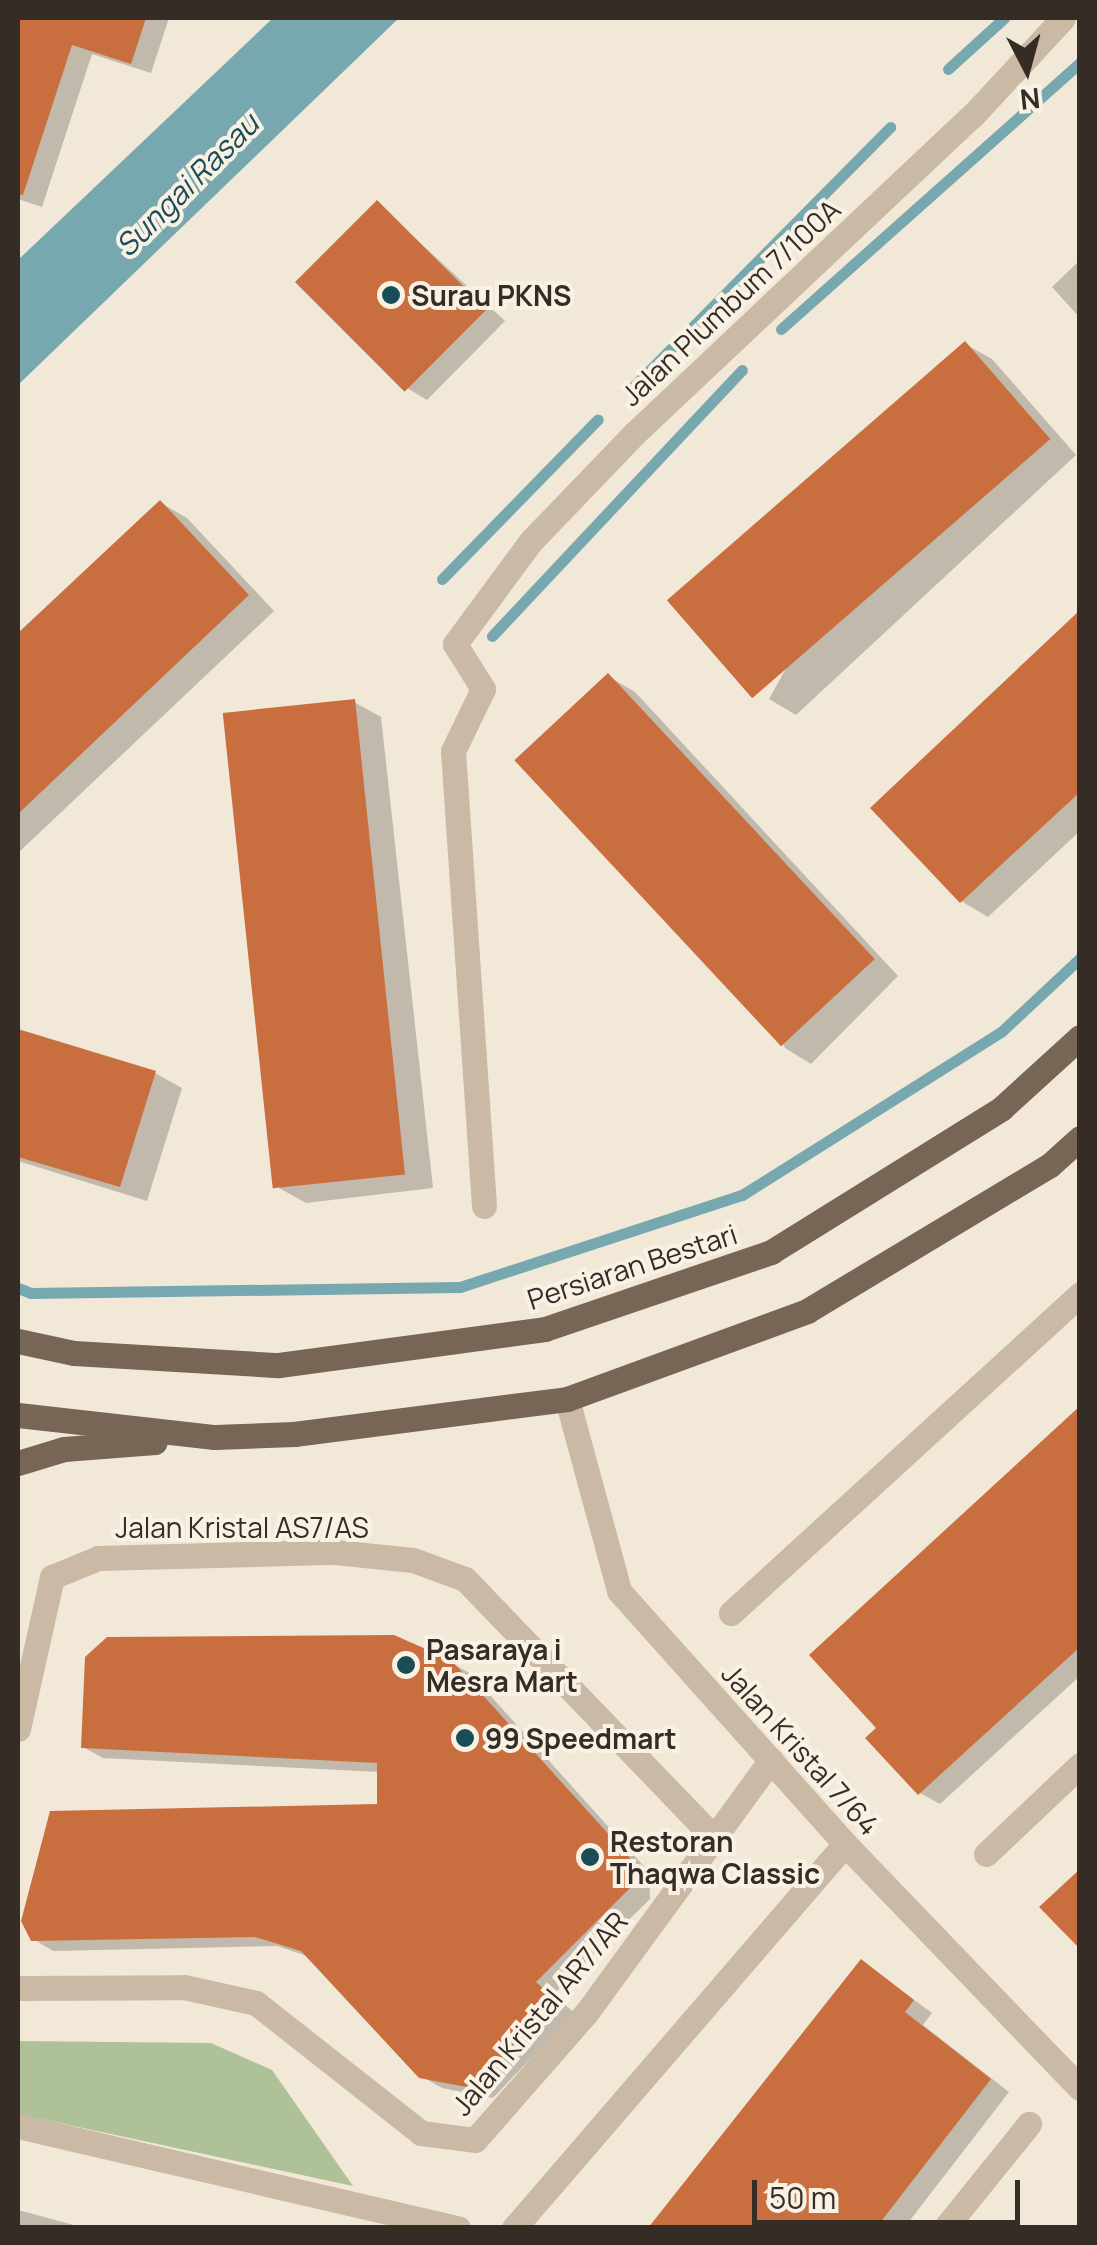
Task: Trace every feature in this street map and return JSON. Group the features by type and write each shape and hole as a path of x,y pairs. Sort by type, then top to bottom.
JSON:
{"main road":[{"name":"Persiaran Bestari","path":"18,1341 74,1354 279,1365 544,1329 771,1252 1002,1108 1080,1037"},
{"path":"18,1464 64,1450 294,1434 568,1399 807,1311 1050,1165 1080,1138"},
{"path":"18,1416 215,1437"}],"street":[{"name":"Jalan Plumbum 7/100A","path":"484,1206 453,751 483,689 455,644 532,542 635,433 973,115 1064,18"},
{"path":"731,1613 1080,1294"},
{"name":"Jalan Kristal 7/64","path":"568,1399 619,1591 846,1844 1080,2088"},
{"name":"Jalan Kristal AS7/AS","path":"18,1729 52,1577 98,1558 335,1552 413,1560 464,1579 716,1841"},
{"name":"Jalan Kristal AR7/AR","path":"18,1988 184,1987 256,2003 421,2133 475,2140 587,2012 716,1841 770,1760"},
{"path":"986,1854 1080,1765"},
{"path":"514,2228 846,1844"},
{"path":"946,2228 1028,2124"},
{"path":"18,2126 458,2228"}],"green space":[{"path":"18,2041 211,2043 272,2070 353,2186 18,2114"}],"water":[{"name":"Sungai Rasau","path":"273,18 399,18 18,385 18,260"}],"building":[{"path":"18,18 146,18 131,64 72,45 23,195 18,194"},
{"path":"377,200 487,310 405,392 295,282"},
{"path":"965,341 1050,439 752,698 667,600"},
{"path":"160,500 249,595 18,814 18,633"},
{"path":"1080,610 1080,792 960,903 870,808"},
{"path":"608,673 875,959 781,1046 514,760"},
{"path":"355,699 405,1174 273,1188 223,713"},
{"path":"18,1029 156,1071 120,1187 18,1157"},
{"path":"1080,1406 1080,1647 918,1795 865,1738 876,1728 809,1655"},
{"path":"394,1635 451,1660 630,1858 631,1887 536,1982 556,2000 472,2088 419,2078 301,1951 255,1937 31,1941 21,1921 50,1811 377,1804 377,1763 81,1748 85,1657 107,1637"},
{"path":"1080,1869 1080,1949 1039,1907"},
{"path":"861,1959 914,2000 905,2012 991,2079 876,2228 648,2228"}],"waterway":[{"path":"948,69 1004,18"},
{"path":"781,329 1080,63"},
{"path":"630,390 890,127"},
{"path":"492,636 742,370"},
{"path":"442,579 598,419"},
{"path":"18,1288 31,1293 460,1287 742,1195 1001,1032 1080,958"}],"place":[{"name":"Surau PKNS","path":"391,295"},
{"name":"Pasaraya i Mesra Mart","path":"406,1665"},
{"name":"99 Speedmart","path":"465,1738"},
{"name":"Restoran Thaqwa Classic","path":"590,1857"}]}
